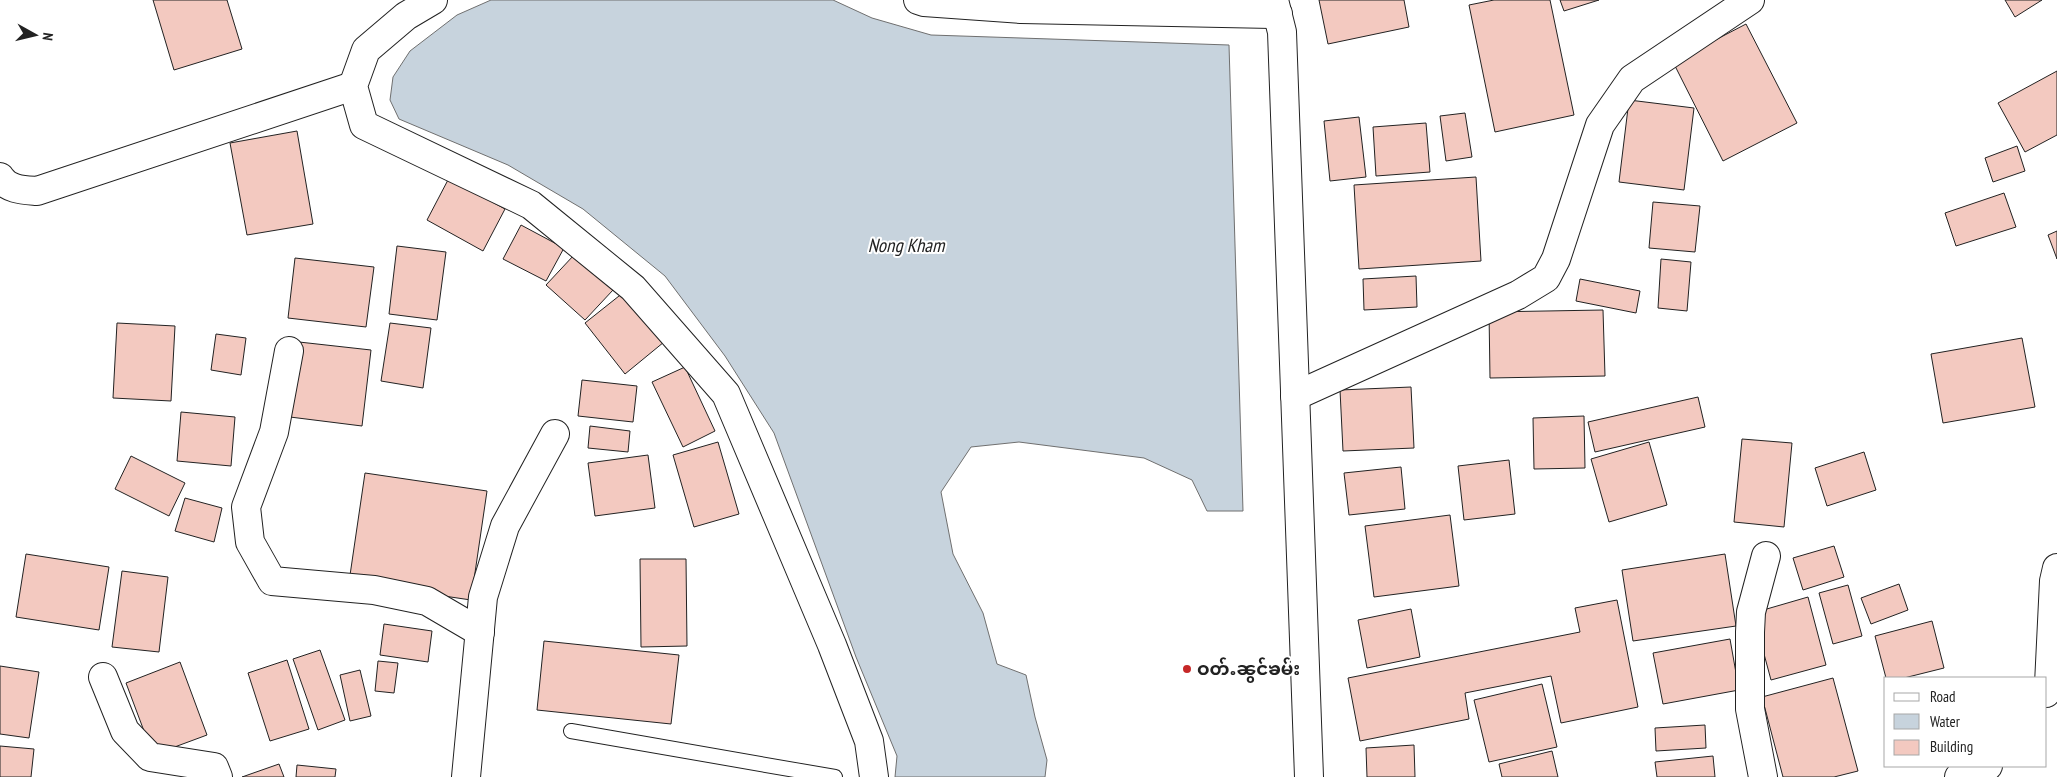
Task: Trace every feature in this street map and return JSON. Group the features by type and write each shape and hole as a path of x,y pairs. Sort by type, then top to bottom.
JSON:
{"main road":[{"path":"433,0 406,16 366,50 353,86 364,125 531,205 633,288 726,394 842,671 869,741 874,777"},
{"path":"918,0 1021,9 1276,7 1282,32 1309,777"},
{"path":"1295,396 1518,295 1546,278 1556,259 1600,125 1632,79 1750,0"},
{"path":"0,177 2,181 16,190 38,191 353,86"},
{"path":"289,351 274,432 246,507 250,542 272,581 374,590 427,601 480,632"},
{"path":"466,777 483,597 505,526 555,434"},
{"path":"1763,777 1750,709 1750,632 1751,612 1766,556"},
{"path":"2047,690 2049,684 2054,581 2057,568"},
{"path":"103,677 125,731 150,757 214,767 218,777"},
{"path":"1959,777 1975,773 1986,767"}],"lane":[{"path":"571,731 835,777"}],"water":[{"name":"Nong Kham","path":"491,0 833,0 872,18 931,35 1229,45 1243,511 1207,511 1192,480 1144,458 1019,442 971,447 941,492 953,554 983,613 997,664 1026,675 1047,760 1045,777 895,777 897,756 856,657 774,433 725,356 665,276 583,209 508,165 399,119 390,100 393,77 410,51 457,15"}],"building":[{"path":"153,0 227,0 242,49 174,70"},
{"path":"1319,0 1404,0 1409,27 1328,44"},
{"path":"1494,0 1550,0 1574,115 1495,132 1469,5"},
{"path":"1560,0 1599,0 1564,11"},
{"path":"2005,0 2042,0 2015,17"},
{"path":"1746,24 1797,123 1723,161 1673,62"},
{"path":"2057,71 2057,135 2025,152 1998,103"},
{"path":"1629,100 1694,108 1684,190 1619,182"},
{"path":"1465,113 1472,157 1446,161 1440,116"},
{"path":"1359,117 1366,177 1330,181 1324,121"},
{"path":"1426,123 1430,172 1376,176 1373,127"},
{"path":"297,131 313,224 247,235 230,143"},
{"path":"2017,146 2025,171 1993,182 1985,158"},
{"path":"1476,177 1481,261 1359,269 1354,185"},
{"path":"449,178 505,209 483,251 427,220"},
{"path":"2004,193 2016,227 1956,246 1945,213"},
{"path":"1653,202 1700,206 1695,252 1649,248"},
{"path":"521,225 564,248 546,281 503,259"},
{"path":"2057,231 2057,259 2048,235"},
{"path":"397,246 446,252 437,320 389,314"},
{"path":"574,255 613,290 585,320 546,285"},
{"path":"295,258 374,267 366,327 288,318"},
{"path":"1661,259 1691,262 1687,311 1658,308"},
{"path":"1416,276 1417,307 1364,310 1363,279"},
{"path":"1580,279 1640,291 1636,313 1576,301"},
{"path":"624,292 664,342 625,374 585,323"},
{"path":"1603,310 1605,376 1490,378 1489,312"},
{"path":"117,323 175,326 171,401 113,398"},
{"path":"390,323 431,328 423,388 381,381"},
{"path":"216,334 246,338 241,375 211,370"},
{"path":"2022,338 2035,407 1943,423 1931,354"},
{"path":"299,342 371,350 362,426 290,417"},
{"path":"685,367 715,431 683,447 652,382"},
{"path":"582,380 637,386 633,422 578,416"},
{"path":"1411,387 1414,448 1343,451 1340,390"},
{"path":"1698,397 1705,427 1595,452 1588,422"},
{"path":"181,412 235,417 231,466 177,461"},
{"path":"1584,416 1585,468 1534,469 1533,418"},
{"path":"590,426 630,431 628,452 588,448"},
{"path":"1742,439 1792,443 1784,527 1734,522"},
{"path":"718,442 739,514 694,527 673,455"},
{"path":"1649,442 1667,505 1609,522 1591,459"},
{"path":"1864,452 1876,490 1827,506 1815,468"},
{"path":"648,455 655,508 595,516 588,463"},
{"path":"131,456 185,483 169,516 115,489"},
{"path":"1509,460 1515,514 1464,520 1458,466"},
{"path":"1401,467 1405,509 1349,515 1344,473"},
{"path":"365,473 487,491 471,600 349,582"},
{"path":"185,498 222,508 214,542 175,531"},
{"path":"1450,515 1459,586 1374,597 1365,526"},
{"path":"1834,546 1844,577 1803,590 1793,558"},
{"path":"26,554 109,567 99,630 16,617"},
{"path":"1725,554 1736,626 1633,641 1622,570"},
{"path":"640,559 686,559 687,646 641,647"},
{"path":"122,571 168,577 159,652 112,647"},
{"path":"1899,584 1908,610 1871,624 1861,598"},
{"path":"1848,585 1862,636 1833,644 1819,593"},
{"path":"1808,597 1826,665 1771,680 1753,613"},
{"path":"1617,600 1638,707 1561,723 1551,676 1465,693 1469,719 1360,741 1348,678 1580,632 1575,608"},
{"path":"1411,609 1420,657 1367,668 1358,620"},
{"path":"1932,621 1944,668 1908,677 1886,677 1875,636"},
{"path":"384,624 432,631 428,662 380,655"},
{"path":"1730,639 1739,690 1663,704 1653,653"},
{"path":"544,641 679,655 671,724 537,710"},
{"path":"320,650 345,720 318,730 293,659"},
{"path":"287,660 309,729 270,741 248,673"},
{"path":"378,661 398,663 394,693 375,691"},
{"path":"180,662 207,735 153,755 126,683"},
{"path":"0,666 39,672 29,738 0,734"},
{"path":"360,670 371,716 350,721 340,675"},
{"path":"1833,678 1858,771 1834,777 1783,777 1762,697"},
{"path":"1542,684 1557,747 1489,762 1474,700"},
{"path":"1705,725 1706,748 1656,751 1655,728"},
{"path":"1414,745 1415,777 1367,777 1366,748"},
{"path":"0,746 34,749 31,777 0,777"},
{"path":"1552,751 1558,777 1502,777 1499,764"},
{"path":"1713,756 1715,777 1657,777 1655,762"},
{"path":"279,764 284,777 242,777"},
{"path":"297,765 336,769 335,777 296,777"}],"place":[{"name":"ဝတ်ႉၼွင်ၶမ်း","path":"1187,669"}]}
